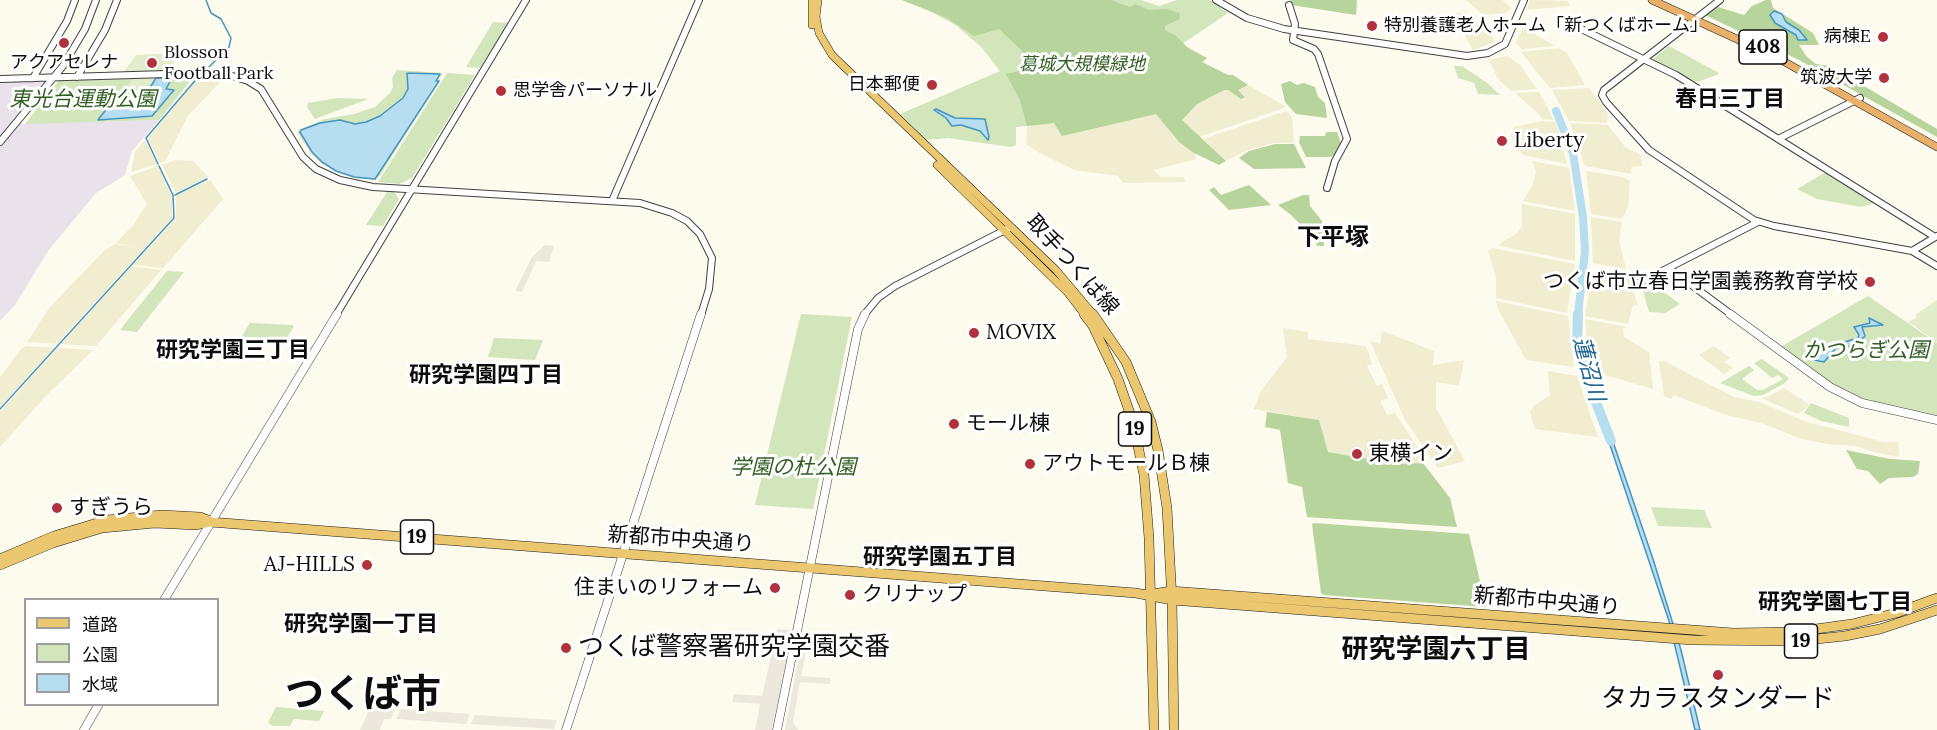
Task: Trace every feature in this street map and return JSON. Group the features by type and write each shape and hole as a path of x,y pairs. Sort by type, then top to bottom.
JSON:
{"highway":[{"name":"408","path":"1652,0 1696,17"},
{"name":"408","path":"1660,0 1776,53 1937,142"},
{"name":"408","path":"1858,99 1937,147"}],"main road":[{"name":"取手つくば線","path":"812,0 812,25 817,41 827,57 1008,228 1056,270 1082,299 1116,345 1137,386 1151,422 1163,478 1172,595 1174,730"},
{"name":"取手つくば線","path":"818,0 816,18 819,33 832,55 1008,228 1054,277 1093,326 1118,379 1133,422 1144,475 1154,730"},
{"name":"新都市中央通り","path":"0,559 54,536 107,520 162,515 200,517 210,522"},
{"name":"新都市中央通り","path":"0,565 53,543 102,528 155,523 195,525 210,522 1683,635 1734,642 1822,639 1880,629 1937,610"},
{"name":"新都市中央通り","path":"1683,635 1809,631 1852,624 1896,613 1937,598"}],"street":[{"path":"33,78 67,21 75,0"},
{"path":"0,142 55,77 82,35 96,0"},
{"path":"77,76 105,30 117,0"},
{"path":"165,598 526,0"},
{"path":"612,201 699,0"},
{"path":"1216,0 1247,18 1293,31 1462,56 1488,53 1504,46 1524,0"},
{"path":"1720,0 1604,90 1602,95 1606,102 1649,150 1758,222 1912,251 1937,266"},
{"path":"1289,5 1294,24 1294,41 1314,49 1318,54 1347,139 1335,160 1327,188"},
{"path":"1567,22 1676,75 1936,236 1912,251"},
{"path":"0,79 200,73 240,78 261,89 303,157 316,169 347,182 412,189 640,203 660,207 687,221 700,234 712,258 709,289 567,730"},
{"path":"1778,139 1858,99"},
{"path":"1637,284 1758,222"},
{"path":"780,727 858,330 863,316 878,298 896,286 1008,228"},
{"path":"1670,269 1830,387 1862,403 1937,420"},
{"path":"84,730 98,706"}],"shaded area":[{"path":"1466,0 1502,0 1512,8 1506,13 1483,15"},
{"path":"1530,0 1568,1 1570,6 1526,10"},
{"path":"1465,12 1495,42 1473,50 1463,32 1451,18 1458,29 1449,30 1438,17"},
{"path":"1526,22 1536,35 1555,46 1522,49 1516,43"},
{"path":"1559,48 1567,53 1585,85 1550,88 1521,52"},
{"path":"1507,56 1520,65 1537,89 1511,91 1498,79 1489,60"},
{"path":"199,77 223,79 187,117 165,161 160,163 148,138"},
{"path":"46,80 12,124 159,120 132,151 125,175 96,193 48,251 15,305 0,321 0,81"},
{"path":"1248,85 1287,107 1199,137 1182,120 1197,104 1224,90 1228,90 1241,99 1245,96 1237,89"},
{"path":"1589,88 1608,113 1607,123 1569,121 1552,90"},
{"path":"1539,92 1554,120 1542,119 1515,93"},
{"path":"1286,111 1292,116 1294,143 1273,143 1248,150 1226,161 1203,139"},
{"path":"1156,114 1179,142 1195,153 1196,159 1154,170 1161,177 1183,177 1186,182 1123,183 1118,176 1075,170 1041,154 1026,144 1027,126 1054,123 1062,136"},
{"path":"1542,121 1556,122 1567,164 1524,155 1515,148 1511,135 1514,127"},
{"path":"1570,123 1608,125 1625,147 1641,155 1642,166 1631,167 1631,174 1585,166"},
{"path":"145,140 157,164 131,172 135,152"},
{"path":"176,160 193,161 208,177 176,193 162,165"},
{"path":"1532,161 1569,168 1575,211 1523,201 1532,186 1536,172"},
{"path":"158,166 172,196 172,218 57,344 27,342 50,307 104,251 115,244 139,248 116,243 134,224 147,204 130,176"},
{"path":"1586,171 1623,177 1630,181 1628,207 1622,219 1591,214"},
{"path":"210,180 223,199 163,268 133,265 176,218 176,195"},
{"path":"1522,204 1575,214 1575,261 1500,246 1499,244 1516,234 1522,227"},
{"path":"1591,217 1622,222 1619,241 1626,269 1593,263"},
{"path":"545,245 554,246 549,262 536,261 522,292 515,291 532,257"},
{"path":"1492,248 1575,264 1567,313 1496,298 1496,277 1488,251"},
{"path":"132,266 161,270 96,346 61,344"},
{"path":"1603,269 1628,274 1638,305 1633,305 1628,324 1585,316 1591,279 1601,281"},
{"path":"1496,301 1568,316 1574,367 1526,360 1498,309"},
{"path":"1585,319 1627,327 1623,328 1624,337 1649,352 1653,389 1595,372 1589,359"},
{"path":"1283,328 1308,332 1308,339 1366,346 1372,364 1367,366 1377,386 1382,384 1388,398 1380,401 1387,415 1395,413 1427,462 1375,465 1374,460 1327,452 1318,420 1254,409 1260,392 1287,357"},
{"path":"1382,331 1434,351 1433,365 1464,360 1459,386 1436,382 1436,408 1465,461 1438,468 1405,420 1370,341 1380,344"},
{"path":"27,346 54,348 0,407 0,377 22,348"},
{"path":"1714,346 1730,358 1724,362 1733,368 1724,374 1699,355"},
{"path":"58,348 93,350 44,398 0,447 0,412"},
{"path":"1664,361 1734,397 1759,402 1807,422 1884,442 1899,442 1899,457 1856,446 1802,439 1761,423 1726,415 1674,395 1671,399 1664,396 1659,362"},
{"path":"1548,371 1577,376 1598,437 1535,429 1530,412 1535,405 1550,395"},
{"path":"1784,388 1810,405 1798,414 1761,398"},
{"path":"777,629 792,632 772,730 755,730 760,704 732,702 734,694 762,696"},
{"path":"810,631 801,676 830,678 830,684 800,682 793,722 798,730 785,730 803,634"},
{"path":"387,706 395,707 391,719 384,719 380,730 360,730 368,712"},
{"path":"401,709 470,714 466,724 396,719"},
{"path":"475,715 557,720 554,729 471,724"}],"green space":[{"name":"葛城大規模緑地","path":"902,0 1141,0 1159,6 1177,0 1210,0 1228,13 1182,44 1207,58 1202,62 1228,75 1233,75 1248,85 1224,90 1197,104 1182,120 1166,125 1156,114 1062,136 1054,123 1016,127 1016,145 1011,147 948,138 926,140 900,114 1000,71 982,48 957,26 928,10"},
{"name":"葛城大規模緑地","path":"902,0 1111,0 1130,7 1135,4 1149,10 1166,9 1179,13 1180,19 1165,26 1165,30 1175,35 1189,49 1207,58 1202,62 1228,75 1233,75 1248,85 1238,90 1245,97 1241,99 1228,90 1224,90 1197,104 1182,120 1226,161 1219,165 1194,153 1179,142 1156,114 1062,136 1054,123 1027,126 1020,100 1006,74 1039,67 999,29 974,36 947,18"},
{"path":"1290,0 1357,0 1356,15 1291,5"},
{"path":"1771,0 1773,8 1813,33 1819,45 1799,45 1807,57 1816,64 1830,66 1937,129 1937,137 1799,60 1703,14 1715,6 1744,15 1752,6"},
{"path":"493,22 508,23 480,68 466,67"},
{"path":"1669,46 1719,74 1694,83 1652,60"},
{"name":"Blosson Football Park","path":"180,53 168,72 123,73 136,55"},
{"path":"1454,66 1462,66 1486,82 1500,95 1478,94 1474,83 1458,78"},
{"path":"397,70 443,73 380,176 375,180 354,178 321,163 297,132 325,119 354,114 375,107 390,93 393,87 392,78"},
{"path":"447,73 475,75 412,178 399,184 378,182"},
{"name":"東光台運動公園","path":"196,74 159,120 25,124 60,79"},
{"path":"133,78 156,78 145,93 122,93"},
{"path":"1290,81 1297,85 1304,83 1315,87 1318,97 1325,103 1327,118 1296,114 1285,102 1281,84"},
{"path":"337,98 368,99 315,119 307,107 308,103"},
{"path":"1326,132 1337,132 1342,146 1340,151 1331,157 1306,157 1299,142 1300,136 1325,136"},
{"path":"1275,144 1294,144 1306,168 1254,169 1239,158 1249,151"},
{"path":"1826,172 1875,203 1861,207 1817,199 1797,189"},
{"path":"1249,185 1271,205 1229,210 1209,190 1214,187 1221,195"},
{"path":"387,192 394,192 399,199 383,226 366,225"},
{"path":"1303,195 1309,195 1310,206 1322,221 1324,246 1317,246 1313,237 1278,205"},
{"path":"167,271 184,272 137,332 120,330"},
{"path":"1653,284 1680,304 1665,313 1649,312 1643,290"},
{"name":"かつらぎ公園","path":"1868,296 1937,343 1937,416 1862,400 1835,386 1783,348 1782,346"},
{"path":"1937,300 1937,342 1908,322"},
{"name":"学園の杜公園","path":"801,314 852,317 813,509 755,505"},
{"path":"250,323 294,326 287,338 280,341 240,339"},
{"path":"494,338 543,340 535,360 488,357"},
{"path":"1762,359 1789,378 1785,383 1763,395 1754,396 1720,383 1749,366 1754,370 1742,379 1757,390 1763,390 1783,379 1778,375 1772,378 1754,363"},
{"path":"1811,403 1849,418 1849,427 1821,421 1804,413"},
{"path":"1267,412 1319,420 1328,452 1374,460 1375,465 1423,463 1450,498 1457,527 1307,517 1302,487 1288,483 1280,430 1265,427"},
{"path":"1846,450 1890,459 1920,461 1918,474 1913,477 1889,478 1880,484 1868,471 1857,469"},
{"path":"1651,507 1704,510 1712,528 1658,526"},
{"path":"1312,524 1469,534 1486,607 1324,595 1321,593"},
{"path":"276,707 324,711 319,721 294,719 290,726 272,726 268,722"}],"water":[{"path":"1774,11 1782,14 1786,22 1799,30 1807,40 1798,40 1796,35 1775,23 1770,15"},
{"path":"407,73 440,74 436,81 439,81 375,179 354,177 336,171 312,152 301,130 320,123 340,120 355,124 380,116 403,98 408,89"},
{"path":"156,78 172,78 166,89 174,90 152,116 98,120 117,95 146,94"},
{"path":"934,110 955,118 985,119 988,140 980,131 961,125 952,126 946,118"},
{"path":"1869,318 1883,325 1862,327 1865,336 1862,339 1848,347 1843,345 1836,348 1824,362 1814,360 1807,353 1811,349 1824,348 1858,338 1859,335 1854,327 1870,323"},
{"path":"1605,430 1609,430 1653,559 1681,650 1700,730 1695,730 1669,621"}],"waterway":[{"path":"206,0 211,13 221,19 231,38 229,47 206,70"},
{"path":"158,164 146,138 199,76"},
{"name":"蓮沼川","path":"1556,111 1573,153 1583,217 1585,251 1578,315"},
{"path":"0,409 174,218 173,195 159,166"},
{"path":"175,195 207,179"},
{"name":"蓮沼川","path":"1578,314 1577,342 1587,379 1611,441"}],"place":[{"name":"特別養護老人ホーム「新つくばホーム」","path":"1372,26"},
{"name":"病棟E","path":"1883,37"},
{"name":"アクアセレナ","path":"64,43"},
{"name":"Blosson Football Park","path":"152,63"},
{"name":"筑波大学","path":"1884,78"},
{"name":"日本郵便","path":"932,85"},
{"name":"思学舎パーソナル","path":"501,91"},
{"name":"Liberty","path":"1502,141"},
{"name":"つくば市立春日学園義務教育学校","path":"1870,282"},
{"name":"MOVIX","path":"974,333"},
{"name":"モール棟","path":"954,424"},
{"name":"東横イン","path":"1357,454"},
{"name":"アウトモールＢ棟","path":"1030,464"},
{"name":"すぎうら","path":"57,508"},
{"name":"AJ-HILLS","path":"367,565"},
{"name":"住まいのリフォーム","path":"775,588"},
{"name":"クリナップ","path":"850,595"},
{"name":"つくば警察署研究学園交番","path":"566,648"},
{"name":"タカラスタンダード","path":"1718,675"}],"district":[{"name":"春日三丁目","path":"1730,100"},
{"name":"下平塚","path":"1333,238"},
{"name":"研究学園三丁目","path":"233,351"},
{"name":"研究学園四丁目","path":"486,376"},
{"name":"研究学園五丁目","path":"940,558"},
{"name":"研究学園七丁目","path":"1835,603"},
{"name":"研究学園一丁目","path":"361,625"},
{"name":"研究学園六丁目","path":"1436,650"},
{"name":"つくば市","path":"363,696"}]}
